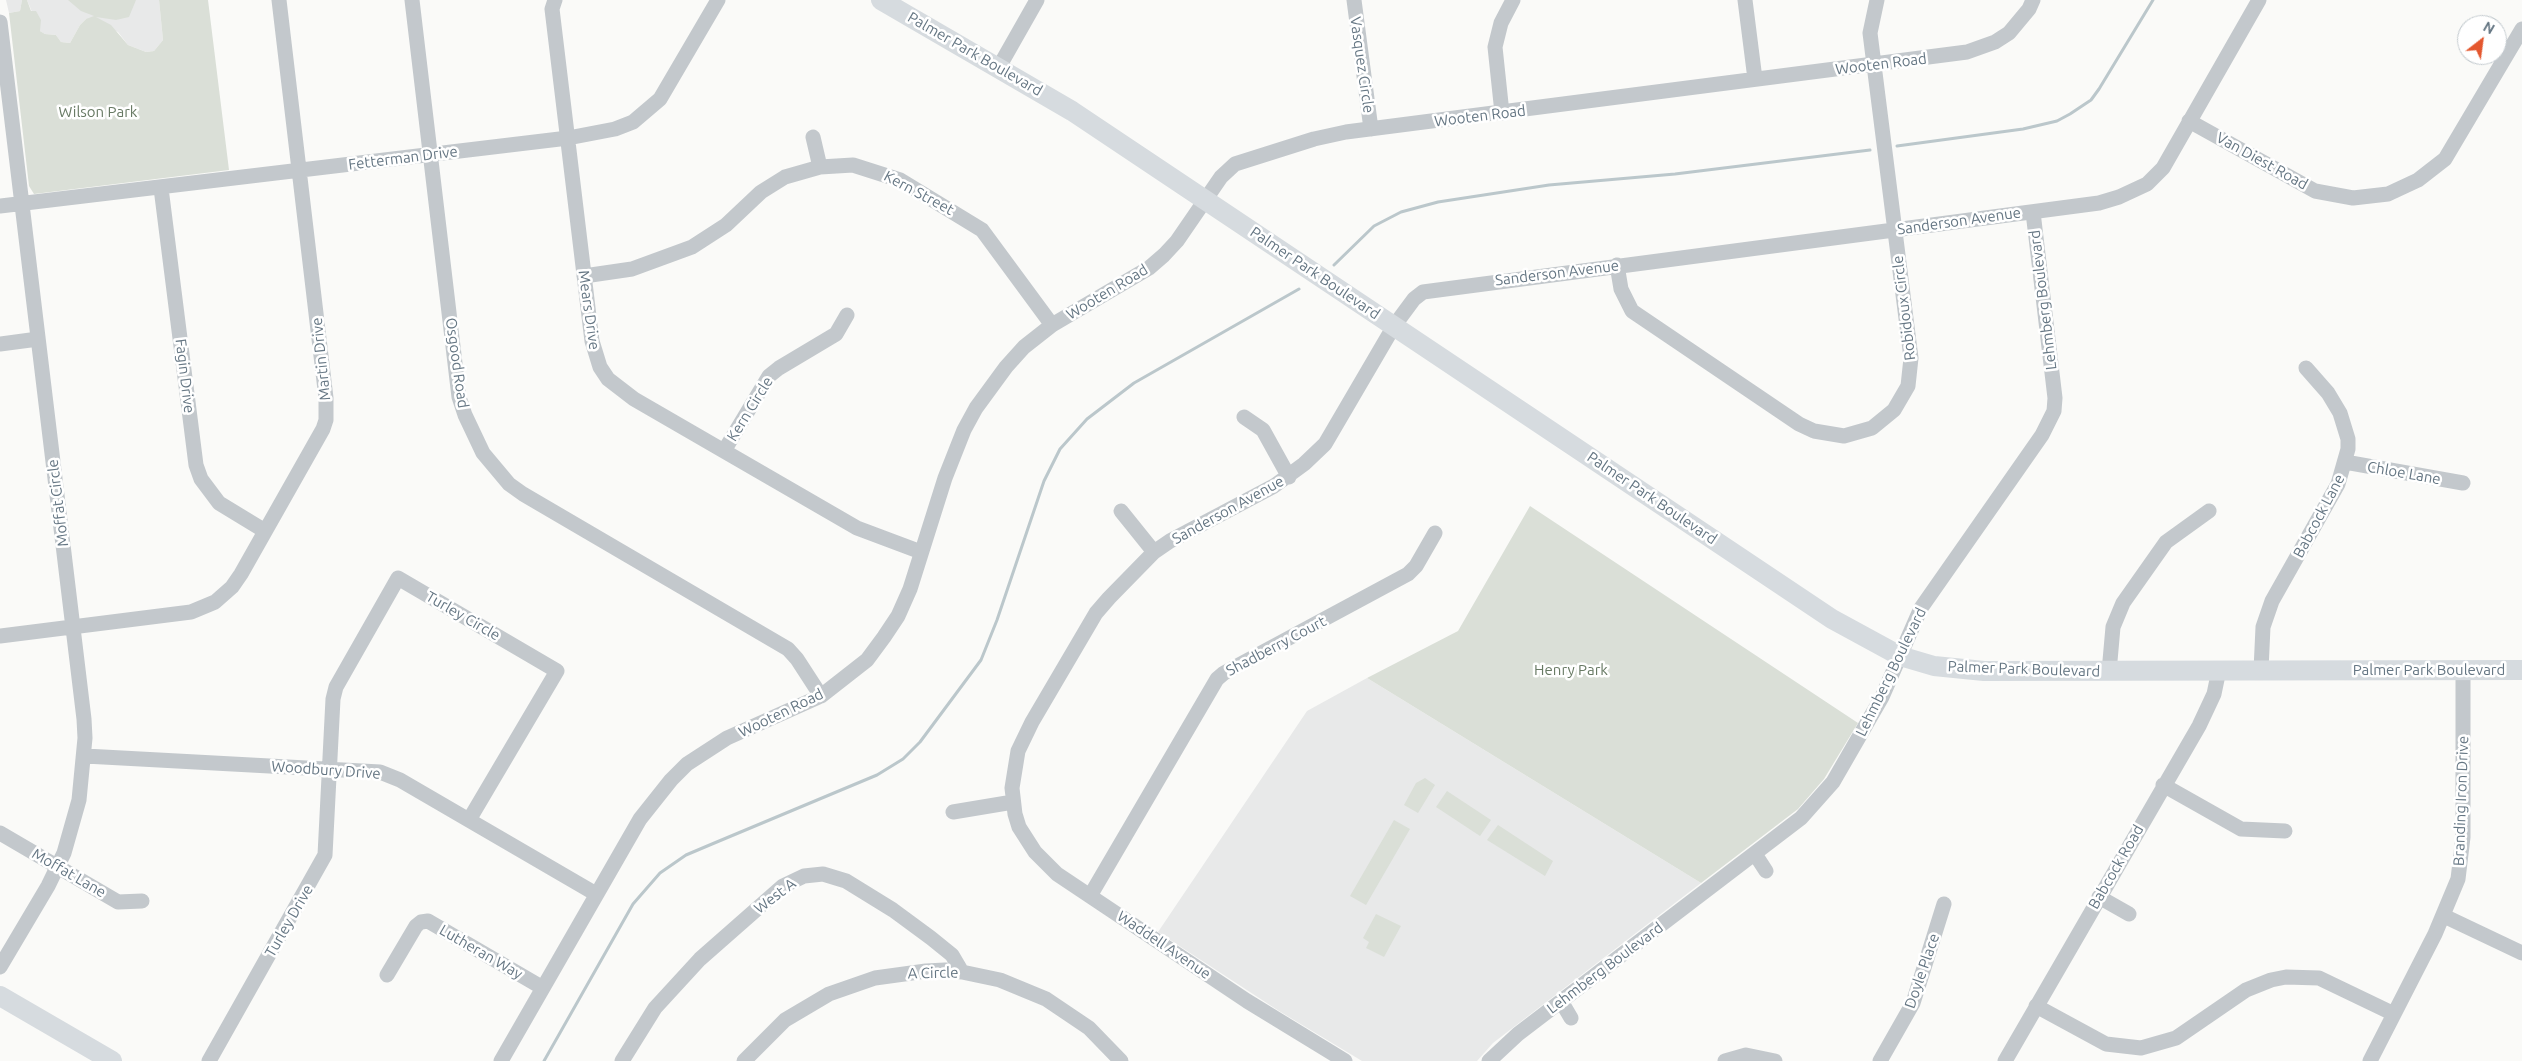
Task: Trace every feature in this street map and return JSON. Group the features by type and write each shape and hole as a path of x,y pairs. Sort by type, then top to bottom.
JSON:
{"main road":[{"name":"Palmer Park Boulevard","path":"881,0 1072,111 1832,620 1900,656 1934,666 1984,671 2522,670"},
{"path":"0,996 112,1061"}],"street":[{"name":"Martin Drive","path":"0,636 191,612 205,608 232,587 318,440 326,420 326,398 298,170 280,0"},
{"name":"Osgood Road","path":"412,0 459,397 464,415 483,453 508,484 523,494 788,649 797,659 821,696"},
{"name":"Mears Drive","path":"555,0 552,9 584,276 592,341 600,367 608,379 634,399 856,528 922,552"},
{"name":"Fetterman Drive","path":"0,206 568,138 615,129 634,122 648,112 668,86 718,0"},
{"path":"999,67 1037,0"},
{"name":"Vasquez Circle","path":"1354,0 1371,129"},
{"path":"1502,113 1496,47 1501,23 1513,0"},
{"path":"1746,0 1755,79"},
{"name":"Robidoux Circle","path":"1617,265 1626,300 1632,311 1799,424 1814,432 1844,436 1872,428 1884,420 1902,400 1908,386 1911,358 1873,66 1870,33 1877,0"},
{"name":"Wooten Road","path":"501,1061 640,819 659,794 688,764 727,738 821,696 867,660 884,637 898,616 922,552 955,451 976,408 1006,367 1024,347 1052,325 1149,268 1177,241 1227,170 1246,159 1322,137 1371,129 1755,79 1873,66 1966,52 1984,47 2009,33 2029,9 2033,0"},
{"name":"Sanderson Avenue","path":"1013,802 1015,762 1032,722 1096,613 1120,585 1154,552 1170,541 1290,477 1325,444 1394,326 1414,299 1423,292 1432,289 2099,203 2138,190 2163,168 2260,0"},
{"name":"Moffat Circle","path":"0,22 84,719 84,756 74,821 57,866 0,966"},
{"name":"Van Diest Road","path":"2189,121 2315,191 2353,198 2388,194 2418,180 2445,159 2522,29"},
{"path":"813,137 820,167"},
{"name":"Kern Street","path":"584,276 632,269 692,247 726,225 773,184 799,172 820,167 853,166 884,173 900,180 972,222 991,239 1052,325"},
{"name":"Fagin Drive","path":"161,188 196,465 201,479 219,503 265,532"},
{"name":"Lehmberg Boulevard","path":"1489,1061 1518,1034 1801,818 1833,782 1882,697 1914,620 1928,596 2042,435 2054,410 2055,398 2033,212"},
{"name":"Kern Circle","path":"724,451 769,376 836,334 847,315"},
{"path":"0,344 38,339"},
{"name":"Babcock Lane","path":"2261,670 2263,627 2272,601 2338,484 2345,462 2348,438 2345,424 2328,393 2306,368"},
{"path":"1244,417 1263,430 1290,477"},
{"name":"Chloe Lane","path":"2345,462 2463,483"},
{"path":"1121,511 1154,552"},
{"path":"2109,672 2113,627 2123,603 2166,542 2209,511"},
{"name":"Shadberry Court","path":"1090,896 1217,680 1224,673 1408,574 1435,533"},
{"name":"Turley Circle","path":"330,768 333,699 336,687 398,578 557,671 469,820"},
{"name":"Babcock Road","path":"2005,1061 2208,707 2219,670"},
{"name":"Branding Iron Drive","path":"2370,1061 2444,916 2458,879 2463,837 2463,670"},
{"name":"Woodbury Drive","path":"84,756 380,772 390,775 596,894"},
{"name":"Turley Drive","path":"209,1061 325,855 330,768"},
{"path":"2163,785 2241,829 2285,831"},
{"path":"953,812 1013,802"},
{"name":"Waddell Avenue","path":"1013,802 1019,827 1035,852 1057,874 1247,1002 1345,1061"},
{"name":"Moffat Lane","path":"0,833 118,902 142,901"},
{"path":"1755,854 1766,871"},
{"name":"West A","path":"622,1061 655,1008 700,958 783,886 804,876 823,874 846,881 893,910 931,938 952,955 962,972"},
{"path":"2099,897 2128,914"},
{"name":"Doyle Place","path":"1880,1061 1913,1003 1944,904"},
{"path":"2444,916 2522,953"},
{"name":"Lutheran Way","path":"387,975 416,926 421,922 428,921 543,988"},
{"name":"A Circle","path":"744,1061 785,1020 829,994 858,983 892,975 926,971 962,972 1000,980 1046,998 1089,1028 1121,1061"},
{"path":"2036,1006 2106,1044 2141,1048 2176,1038 2246,990 2271,980 2286,977 2319,978 2394,1014"},
{"path":"1561,1001 1571,1018"},
{"path":"1725,1061 1746,1055 1775,1061"}],"shaded area":[{"path":"6,0 22,0 20,11 9,13"},
{"path":"27,0 159,0 163,40 154,51 146,52 128,45 118,32 86,19 80,25 70,43 61,42 56,35 45,34 40,31"},
{"path":"1367,678 1701,883 1493,1043 1477,1061 1362,1061 1279,1011 1158,932 1307,711"}],"green space":[{"name":"Wilson Park","path":"22,0 27,0 31,11 36,11 41,20 40,31 45,34 56,35 61,42 70,43 80,25 86,19 94,16 81,11 68,0 136,0 129,17 116,20 96,17 111,25 128,45 146,52 154,51 163,40 159,0 208,0 229,170 34,194 29,186 9,13 20,11"},
{"name":"Henry Park","path":"1530,506 1858,723 1824,779 1798,809 1701,883 1367,678 1458,631"},
{"path":"1425,778 1435,785 1418,813 1404,805 1416,783"},
{"path":"1447,791 1491,820 1480,836 1436,807"},
{"path":"1394,820 1410,829 1366,905 1350,896"},
{"path":"1498,825 1553,861 1545,876 1487,840"},
{"path":"1376,914 1401,926 1384,957 1366,948 1369,942 1363,938"}],"waterway":[{"path":"1897,146 2023,129 2057,121 2070,114 2091,100 2153,0"},
{"path":"1334,265 1374,226 1401,212 1438,202 1549,185 1675,174 1870,150"},
{"path":"544,1061 633,904 660,873 686,855 877,775 903,759 920,742 981,660 997,620 1044,481 1060,449 1087,419 1134,383 1299,289"}]}
